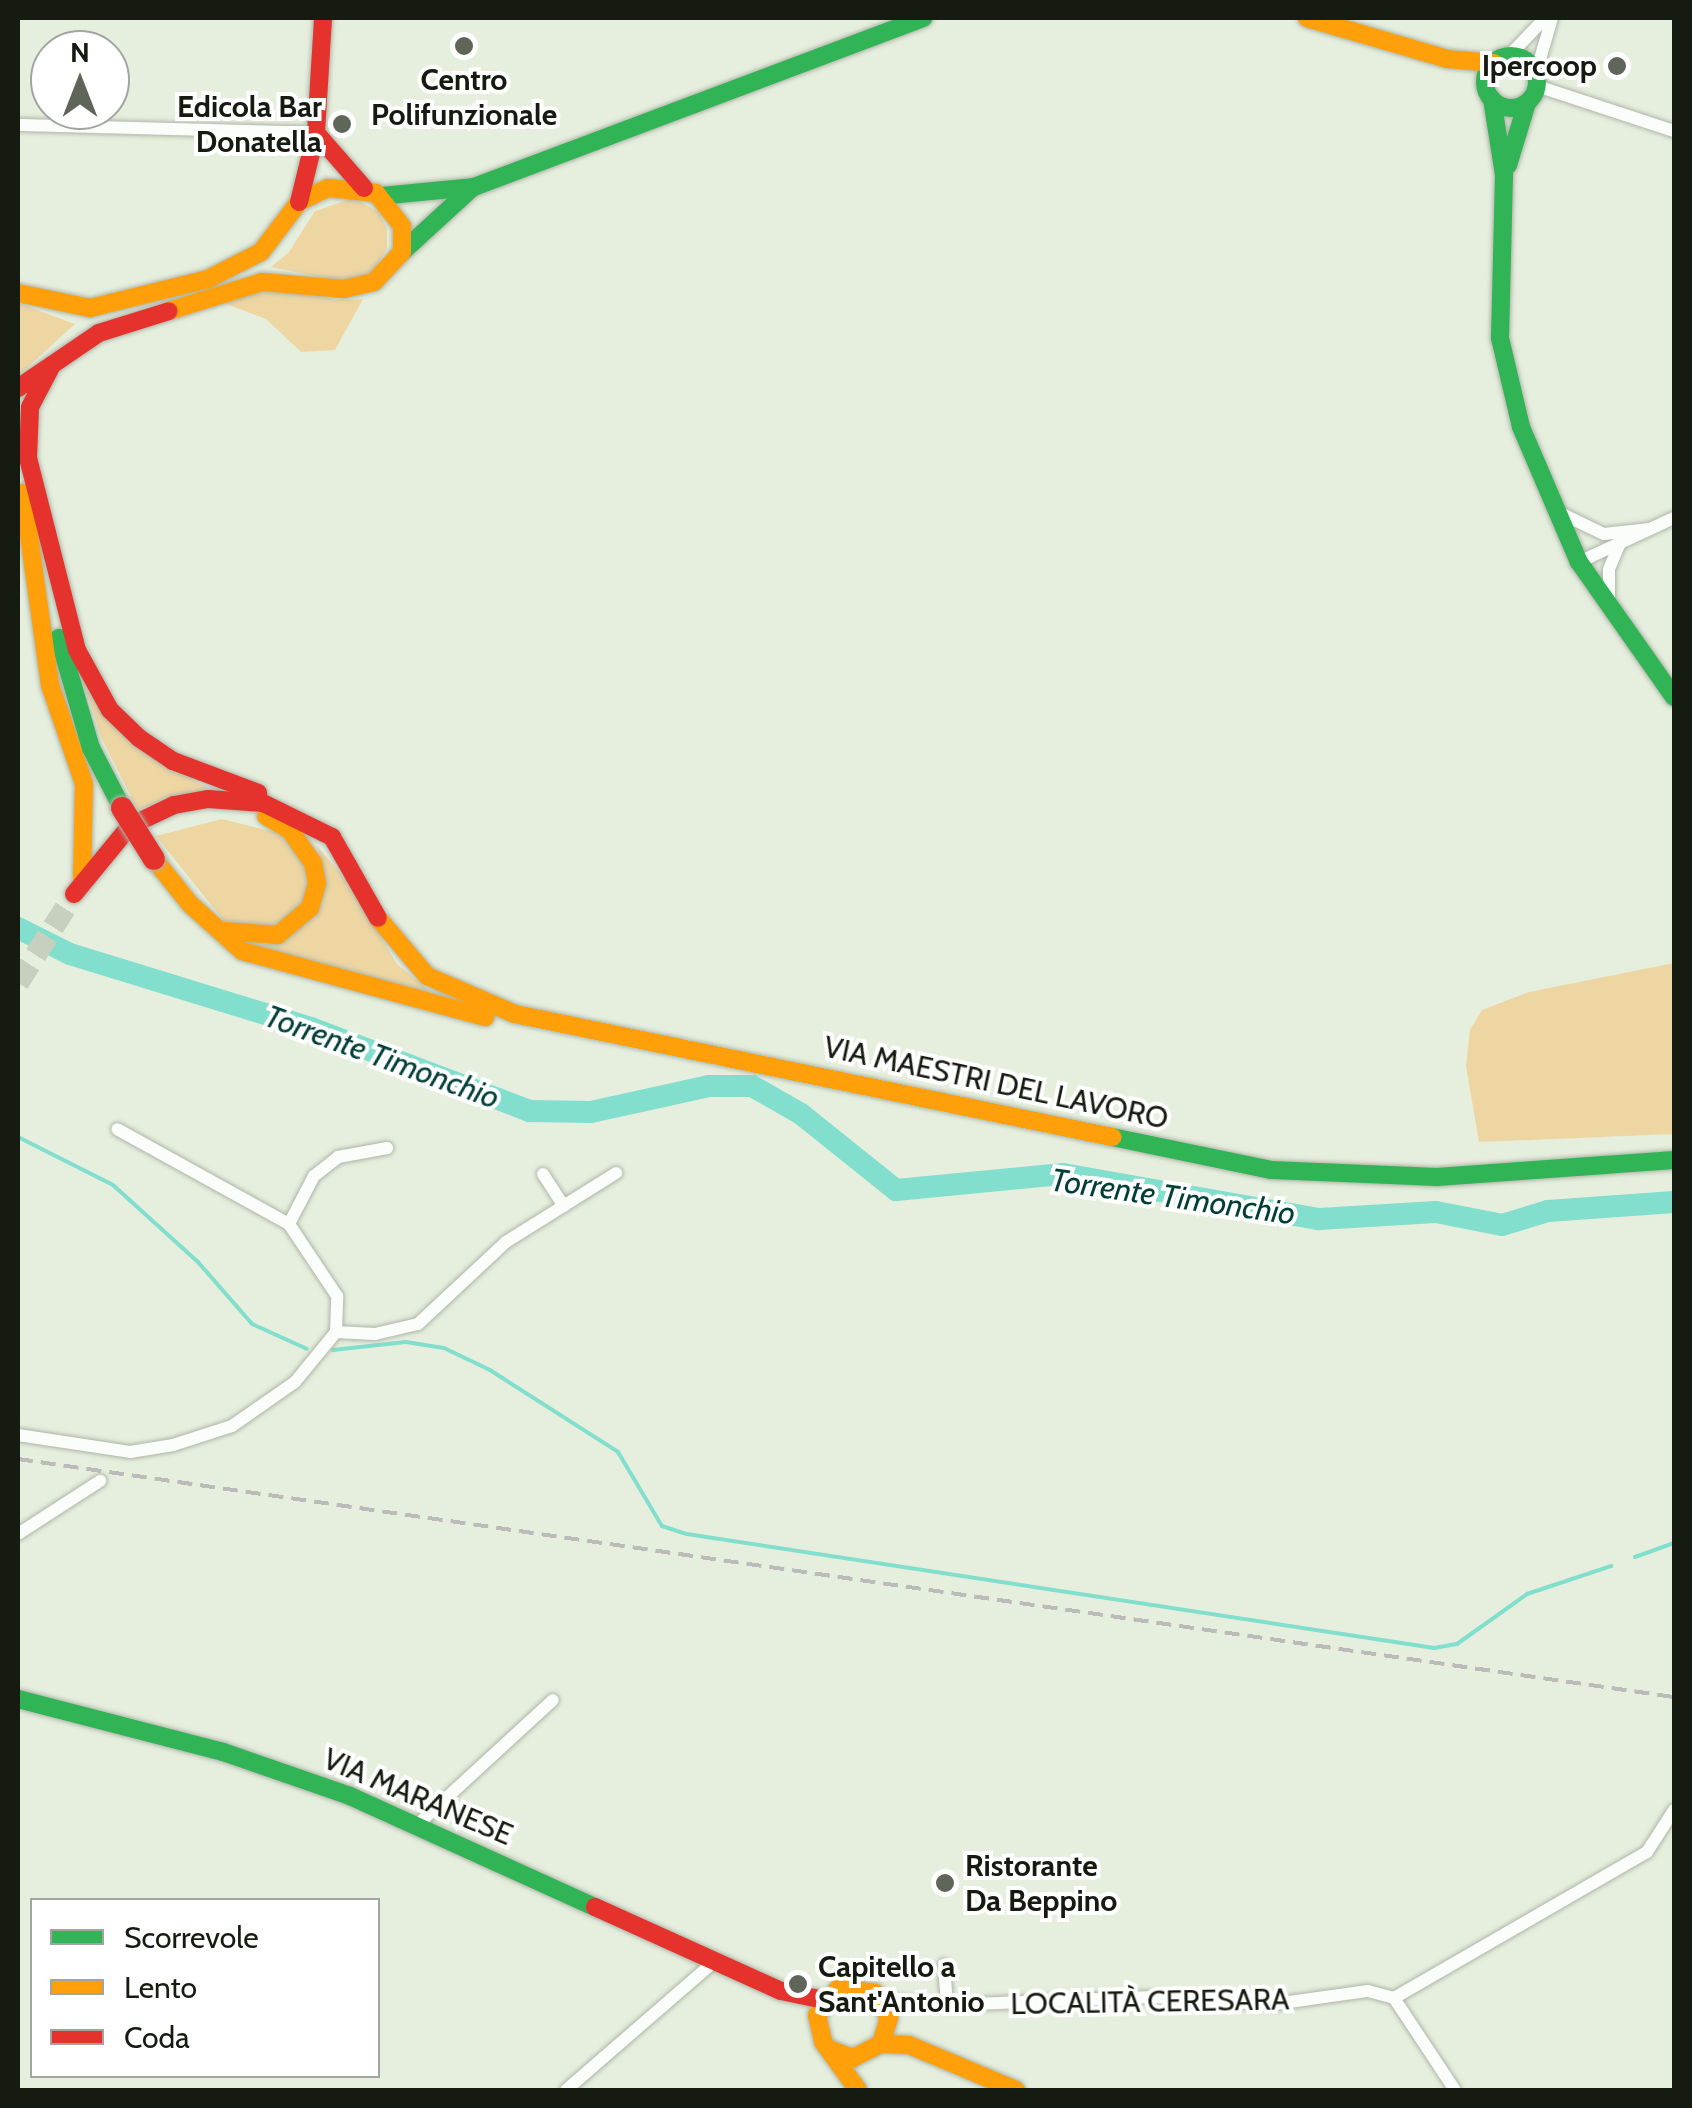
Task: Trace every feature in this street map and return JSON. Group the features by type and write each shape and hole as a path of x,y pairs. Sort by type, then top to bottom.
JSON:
{"main road":[{"path":"18,294 82,308 190,284 261,252 300,202 316,133 323,18"},
{"path":"300,202 328,188 372,192 474,187 923,18"},
{"path":"1306,18 1495,76"},
{"path":"1495,76 1522,58 1533,87 1504,175"},
{"path":"1495,76 1505,107 1533,87"},
{"path":"1495,76 1504,175 1500,338 1521,427 1551,507 1579,562 1674,697"},
{"path":"316,133 400,220 402,252"},
{"path":"18,388 107,330 262,282 337,290 382,278 402,252 474,187"},
{"path":"52,365 30,407 21,462 50,685 84,784 74,895"},
{"path":"21,462 75,700 122,808 154,858 212,926 268,963 348,976 478,1016 641,1040"},
{"path":"21,462 76,650 110,710 174,760 284,801 332,837 363,888"},
{"path":"74,895 130,826 191,802 264,803 332,837"},
{"path":"74,895 123,847 176,816 266,816 314,837 363,888"},
{"path":"212,926 252,938 278,935 310,908 317,882 313,863 291,831 266,816"},
{"name":"VIA MAESTRI DEL LAVORO","path":"363,888 406,958 454,992 515,1014 1271,1170 1436,1177 1674,1160"},
{"name":"VIA MARANESE","path":"18,1699 223,1752 418,1824 714,1962 821,2007"},
{"path":"888,2026 859,2090 829,2049 821,2007 848,1986 888,2026 1016,2090"},
{"path":"829,2049 852,2058 888,2026"}],"street":[{"path":"1495,76 1548,18"},
{"path":"1548,18 1533,87 1674,132"},
{"path":"18,125 316,133"},
{"path":"1551,507 1589,531 1650,530"},
{"path":"1579,562 1674,518"},
{"path":"1610,610 1609,568 1620,544"},
{"path":"118,1129 289,1224 337,1296 330,1343"},
{"path":"289,1224 314,1176 338,1157 387,1148"},
{"path":"18,1435 130,1452 173,1445 232,1426 330,1343 418,1324 472,1269 616,1173"},
{"path":"543,1174 564,1206"},
{"path":"18,1534 100,1481"},
{"path":"418,1824 553,1700"},
{"path":"1456,2090 1394,1998 1647,1852 1674,1810"},
{"path":"566,2090 714,1962"},
{"path":"944,1964 947,2006"},
{"name":"LOCALITÀ CERESARA","path":"888,2026 947,2006 1153,1997 1275,2004 1368,1992 1394,1998"}],"shaded area":[{"path":"353,198 379,212 387,229 387,248 373,273 344,282 271,267 289,252 315,211"},
{"path":"289,287 335,300 363,299 335,350 301,352 266,319 218,301"},
{"path":"18,303 75,324 18,376"},
{"path":"84,683 194,781 209,788 138,810 101,737"},
{"path":"222,819 274,832 293,846 305,869 309,887 301,907 269,930 224,921 156,836"},
{"path":"317,846 348,882 397,964 432,993 251,947 285,940 323,867"},
{"path":"1674,963 1674,1134 1479,1142 1466,1066 1470,1030 1482,1010 1529,992"}],"waterway":[{"name":"Torrente Timonchio","path":"18,928 70,954 311,1028 530,1111 591,1112 709,1086 752,1086 801,1114 896,1190 1063,1174 1319,1219 1436,1212 1502,1225 1548,1211 1674,1202"},
{"path":"18,1137 113,1185 198,1262 252,1324 307,1349"},
{"path":"333,1350 406,1342 444,1348 490,1370 618,1452 662,1526 687,1534 1434,1648 1457,1644 1527,1594 1611,1566"},
{"path":"1635,1557 1674,1543"}],"tunnel":[{"path":"18,983 66,907"}],"railway":[{"path":"18,1459 1674,1697"}],"traffic: fast":[{"path":"380,196 474,187 923,18"},
{"path":"1511,56 1529,64 1537,82 1529,100 1511,108 1493,100 1485,82 1493,64 1511,56"},
{"path":"1492,99 1504,175 1500,338 1521,427 1579,562 1674,697"},
{"path":"1508,165 1527,103"},
{"path":"402,252 473,187"},
{"path":"59,638 91,748 122,808"},
{"path":"1112,1137 1271,1170 1437,1177 1674,1160"},
{"path":"18,1699 223,1752 350,1796 595,1907"}],"traffic: slow":[{"path":"1307,18 1447,59 1494,63"},
{"path":"18,293 90,308 208,279 261,252 299,202 328,188 376,193 402,226 402,252 374,282 344,289 262,282 169,311"},
{"path":"23,493 50,685 84,784 82,878"},
{"path":"224,931 278,935 310,908 317,883 313,863 291,831 266,816"},
{"path":"154,859 190,904 242,951 485,1017"},
{"path":"378,918 427,976 515,1014 1112,1137"},
{"path":"829,2049 853,2058 881,2044 889,2018 875,1993 839,1988 817,2015 823,2042 858,2090"},
{"path":"881,2044 909,2045 1016,2090"}],"traffic: jam":[{"path":"299,202 316,133 323,18"},
{"path":"316,133 364,188"},
{"path":"18,388 99,333 169,311"},
{"path":"52,365 30,407 28,458 77,650 110,710 139,738 173,761 258,793"},
{"path":"74,894 130,826 174,805 208,799 263,803 332,837 378,918"},
{"path":"122,808 154,859"},
{"path":"595,1907 781,1991 824,2000"}],"place":[{"name":"Centro Polifunzionale","path":"464,46"},
{"name":"Ipercoop","path":"1617,66"},
{"name":"Edicola Bar Donatella","path":"342,124"},
{"name":"Ristorante Da Beppino","path":"945,1883"},
{"name":"Capitello a Sant'Antonio","path":"798,1984"}]}
